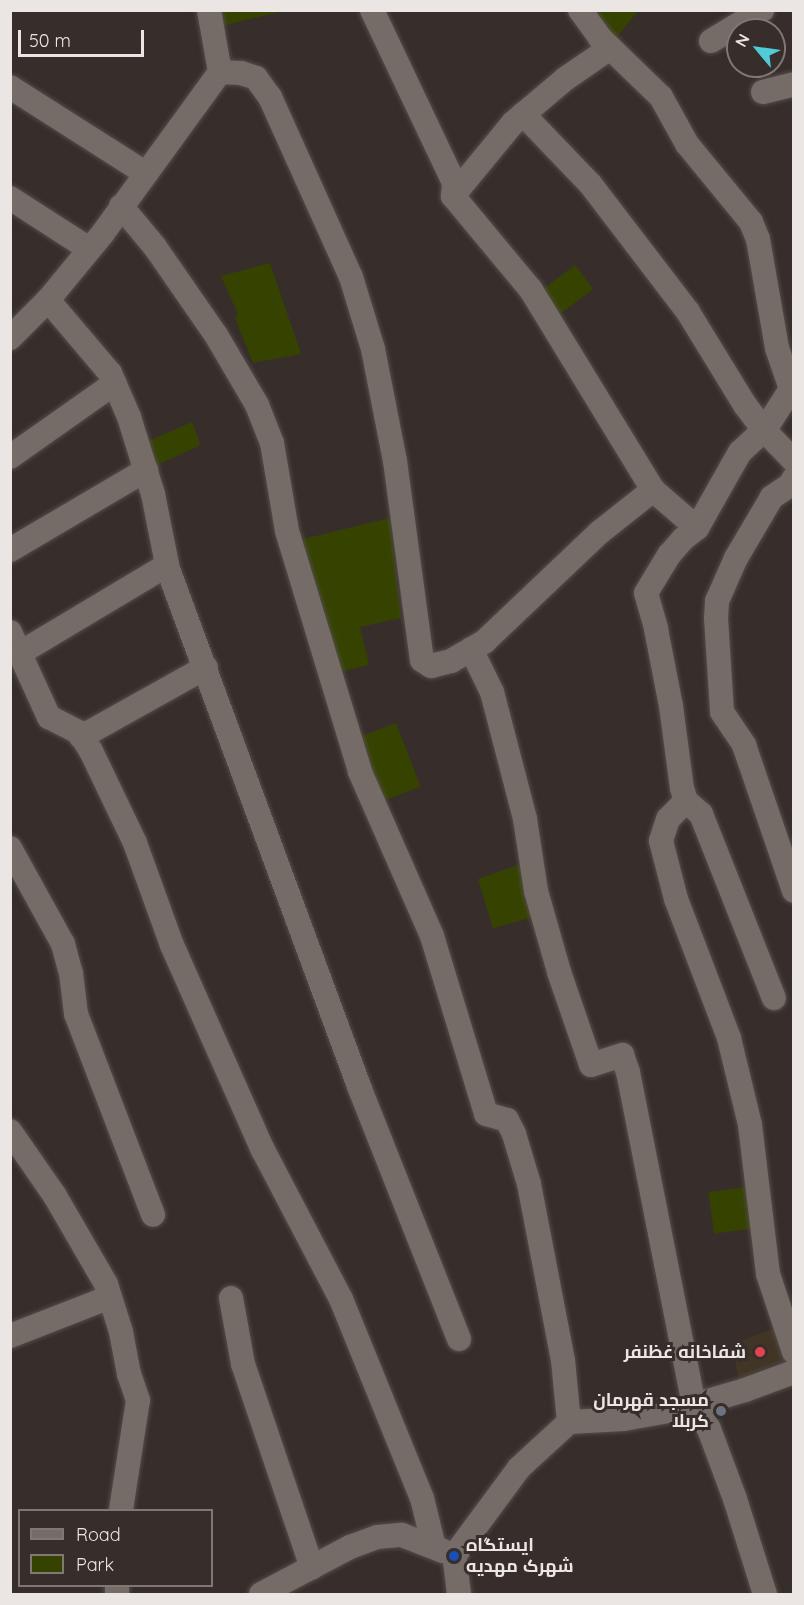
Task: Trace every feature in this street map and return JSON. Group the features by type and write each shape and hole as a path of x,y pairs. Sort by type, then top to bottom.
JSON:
{"street":[{"path":"12,333 48,300 89,249 220,72 209,10"},
{"path":"372,10 454,183 453,196 531,290 653,490 698,528"},
{"path":"580,10 610,48 662,97 687,144 751,222 758,238 771,324 791,389 764,430 740,452 698,528 683,539 669,555 646,593 656,628 686,801 700,814 774,998"},
{"path":"711,42 762,10"},
{"path":"453,196 524,114 565,79 610,48"},
{"path":"220,72 241,73 256,78 270,97 351,277 373,349 395,461 422,660 431,666 452,661 485,641 600,532 653,490"},
{"path":"763,92 794,84"},
{"path":"10,87 145,173"},
{"path":"524,114 591,185 688,312 745,405 764,430 794,461"},
{"path":"10,198 89,249"},
{"path":"121,206 155,247 216,335 256,405 272,443 287,531 360,772 432,936 486,1114 507,1120 514,1134 529,1184 563,1360 568,1422"},
{"path":"48,300 110,373 115,384 153,494 167,565 360,1089 459,1339"},
{"path":"10,457 115,384"},
{"path":"10,550 146,470"},
{"path":"794,478 790,485 772,496 736,558 717,601 716,618 722,712 744,745 794,891"},
{"path":"167,565 15,643 48,717 79,732 91,751 135,843 172,945 263,1150 341,1299 459,1594"},
{"path":"471,649 492,692 525,819 536,891 559,972 591,1065 622,1055 628,1072 694,1406 709,1429 735,1499 765,1594"},
{"path":"81,737 206,667"},
{"path":"686,801 668,819 661,842 676,899 729,1038 750,1125 768,1274 794,1352"},
{"path":"10,848 63,944 71,973 76,1014 153,1215"},
{"path":"10,1131 55,1196 106,1284 110,1297 138,1400 121,1509"},
{"path":"10,1336 110,1297"},
{"path":"231,1298 243,1364 312,1568"},
{"path":"443,1551 519,1468 568,1422 624,1419 694,1406 794,1372"},
{"path":"270,1593 312,1568 377,1537 402,1535 443,1551"}],"shaded area":[{"name":"شفاخانه غظنفر","path":"778,1327 788,1360 738,1378 733,1344"}],"green space":[{"path":"287,10 221,26 217,11"},
{"path":"585,11 638,11 613,42"},
{"path":"270,263 301,354 253,363 235,318 238,314 221,276"},
{"path":"575,265 593,289 556,317 537,293"},
{"path":"192,422 200,443 198,446 153,467 146,442"},
{"path":"390,518 401,618 360,627 369,665 339,672 295,541"},
{"path":"396,723 420,786 384,800 360,737"},
{"path":"524,863 534,917 493,928 478,879"},
{"path":"753,1186 759,1228 714,1234 708,1192"}],"place":[{"name":"شفاخانه غظنفر","path":"760,1352"},
{"name":"مسجد قهرمان کربلا","path":"721,1411"},
{"name":"ایستگاه شهرک مهدیه","path":"454,1556"}]}
